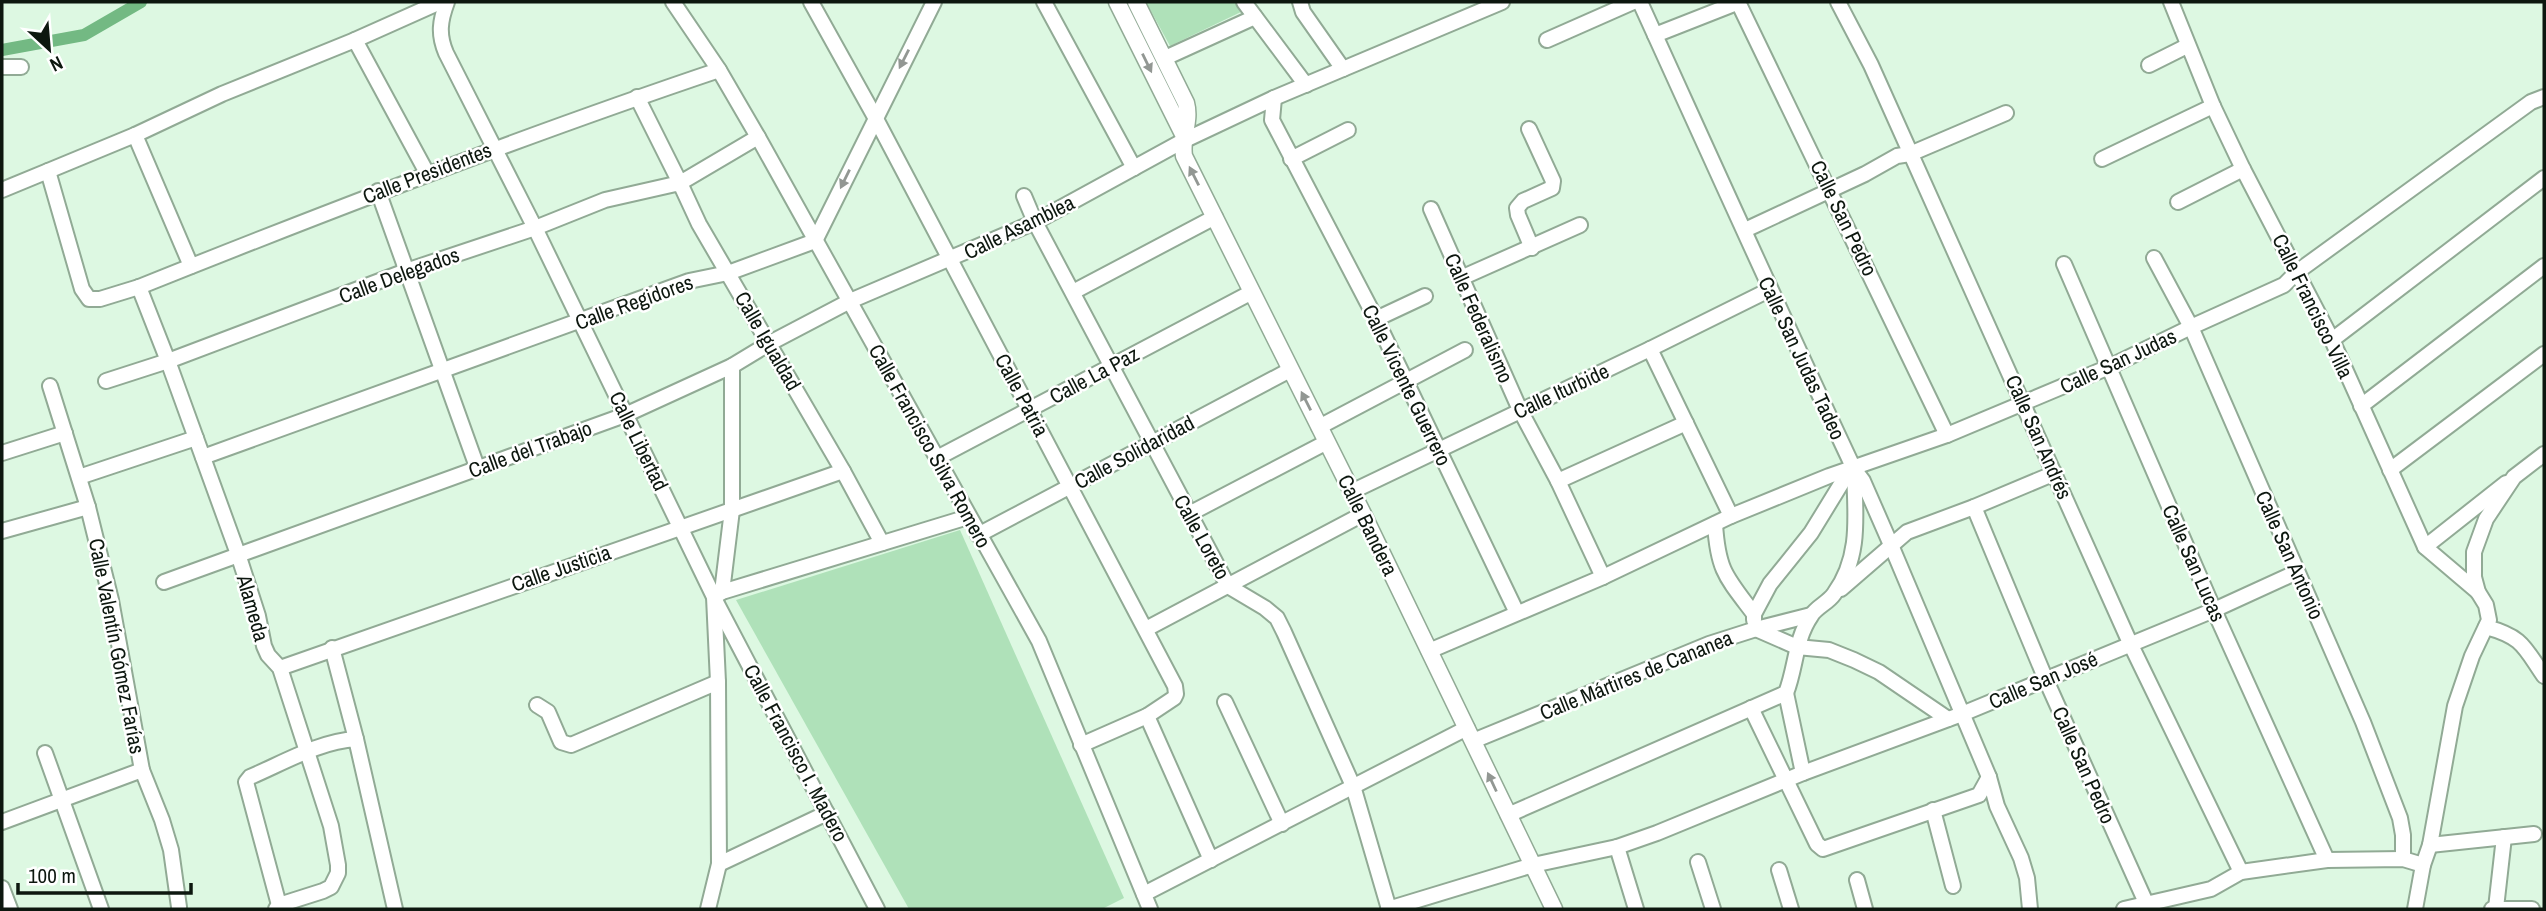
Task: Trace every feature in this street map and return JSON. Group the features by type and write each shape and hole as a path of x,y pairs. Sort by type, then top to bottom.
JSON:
{"street":[{"path":"2,190 440,2"},
{"name":"Calle Libertad","path":"447,2 440,26 440,39 625,415 718,595 719,864 708,909"},
{"name":"Calle Francisco Silva Romero","path":"673,2 719,70 758,137 1039,641 1150,909"},
{"name":"Calle Patria","path":"811,2 1030,409 1176,690 1174,698 1147,716 1081,745"},
{"path":"815,241 934,2"},
{"path":"1044,2 1135,168"},
{"path":"1117,2 1183,138"},
{"path":"1136,2 1165,58 1188,113 1183,138"},
{"path":"1244,2 1306,85"},
{"path":"1300,2 1303,12 1343,69"},
{"name":"Calle Asamblea","path":"850,301 1035,222 1135,168 1183,138 1502,2"},
{"path":"1547,40 1633,2"},
{"name":"Calle San Judas Tadeo","path":"1640,2 1852,470 1863,481 1891,545 1955,717 1989,777 1997,806 2021,859 2027,878 2030,909"},
{"path":"1655,35 1739,2"},
{"name":"Calle San Pedro","path":"1739,2 1947,435"},
{"name":"Calle San Andrés","path":"1838,2 1871,65 2130,643 2241,872"},
{"name":"Calle Francisco Villa","path":"2171,2 2213,106 2332,340 2425,547 2479,592"},
{"path":"1165,58 1255,17"},
{"path":"355,40 427,173"},
{"path":"2149,65 2187,46"},
{"path":"2,67 21,67"},
{"name":"Calle Presidentes","path":"48,171 84,295 94,300 139,287 378,191 494,148 719,70"},
{"name":"Calle Igualdad","path":"637,97 699,224 770,343 882,543"},
{"name":"Calle San Judas","path":"1429,650 1603,577 1731,516 1829,476 1947,435 2024,404 2284,285 2297,272 2531,102 2544,97"},
{"name":"Calle Vicente Guerrero","path":"1274,98 1272,120 1376,319 1517,613"},
{"path":"2102,159 2213,106"},
{"path":"1745,230 1830,188 1866,174 1897,156 1910,154 2006,113"},
{"path":"1529,129 1553,181 1552,188 1523,201 1517,208 1532,248"},
{"path":"1291,159 1348,130"},
{"path":"135,135 191,266"},
{"path":"680,183 758,137"},
{"name":"Calle Bandera","path":"1183,138 1184,156 1363,514 1554,909"},
{"path":"2178,202 2243,169"},
{"path":"2332,340 2544,177"},
{"name":"Calle Delegados","path":"106,381 606,200 680,183"},
{"path":"378,191 477,467"},
{"name":"Calle Loreto","path":"1024,196 1035,222 1228,586 1246,595 1277,618 1353,786 1388,909"},
{"name":"Calle Federalismo","path":"1431,209 1520,411 1558,481 1603,577"},
{"path":"1073,292 1215,217"},
{"path":"1461,278 1580,225"},
{"name":"Calle Regidores","path":"203,457 689,281 728,273 815,241"},
{"name":"Calle San Antonio","path":"2154,258 2191,327 2363,722 2393,800 2403,835 2403,859"},
{"name":"Calle San Lucas","path":"2064,264 2214,610 2327,860"},
{"path":"2361,406 2544,266"},
{"name":"Alameda","path":"139,287 238,554 258,616 264,646 280,668 331,825 338,873 331,887 277,907"},
{"name":"Calle Iturbide","path":"1351,492 1769,290"},
{"name":"Calle La Paz","path":"937,458 1252,292"},
{"path":"1376,319 1425,296"},
{"name":"Calle del Trabajo","path":"164,582 625,415 732,366 850,301"},
{"path":"1650,349 1731,516"},
{"path":"1319,427 1465,350"},
{"path":"2390,470 2544,354"},
{"path":"732,366 732,510 718,595 968,517"},
{"name":"Calle Solidaridad","path":"978,535 1290,370"},
{"name":"Calle Valentín Gómez Farías","path":"50,386 88,507 114,614 142,770 171,850 179,907"},
{"path":"1558,481 1686,423"},
{"path":"2,453 65,433"},
{"path":"79,477 196,438"},
{"path":"1189,514 1327,442"},
{"path":"2425,547 2475,505 2544,454"},
{"path":"1833,596 1853,556 1856,541 1852,470"},
{"path":"1755,621 1770,584 1811,533 1852,470"},
{"name":"Calle Justicia","path":"280,668 843,471"},
{"path":"1803,773 1786,693 1793,676 1797,647 1811,615 1907,532 1974,508 2055,473"},
{"path":"2415,909 2423,865 2430,845 2455,706 2472,656 2486,627 2488,613 2479,592 2473,552 2486,519 2514,477"},
{"path":"2,531 88,507"},
{"name":"Calle San Pedro","path":"1974,508 2046,680 2147,905"},
{"path":"1146,629 1363,514"},
{"path":"1715,524 1717,552 1724,574 1755,621"},
{"name":"Calle San José","path":"1388,909 1532,865 1616,847 1803,773 1955,717 2214,610 2297,572"},
{"name":"Calle Francisco I. Madero","path":"718,595 871,907"},
{"path":"1755,621 1811,615"},
{"name":"Calle Mártires de Cananea","path":"1144,894 1353,786 1470,734 1709,645 1755,621 1797,647 1829,650 1879,672 1955,717"},
{"path":"2486,627 2516,638 2528,650 2544,676"},
{"path":"332,648 395,909"},
{"path":"537,705 548,712 561,742 571,745 718,682"},
{"path":"1508,815 1786,693"},
{"path":"1226,702 1282,824"},
{"path":"1755,706 1816,844 1823,849 1979,795 1989,777"},
{"path":"1147,716 1210,860"},
{"path":"277,907 246,782 250,777 306,753 343,740 356,739"},
{"path":"45,753 101,909"},
{"path":"2,822 142,770"},
{"path":"1979,795 1997,806"},
{"path":"1933,810 1953,886"},
{"path":"719,864 827,813"},
{"path":"2430,845 2534,834"},
{"path":"2504,837 2494,909 2529,909"},
{"path":"1616,847 1636,909"},
{"path":"2124,909 2211,889 2241,872 2327,860 2403,859 2423,865"},
{"path":"1698,862 1713,909"},
{"path":"1779,870 1791,909"},
{"path":"1857,880 1865,909"},
{"path":"2,888 10,909"}],"green space":[{"path":"1146,2 1236,2 1243,11 1170,46"},
{"path":"960,530 1124,898 1102,909 909,909 736,600"}],"waterway":[{"path":"2,50 84,35 141,2"}]}
